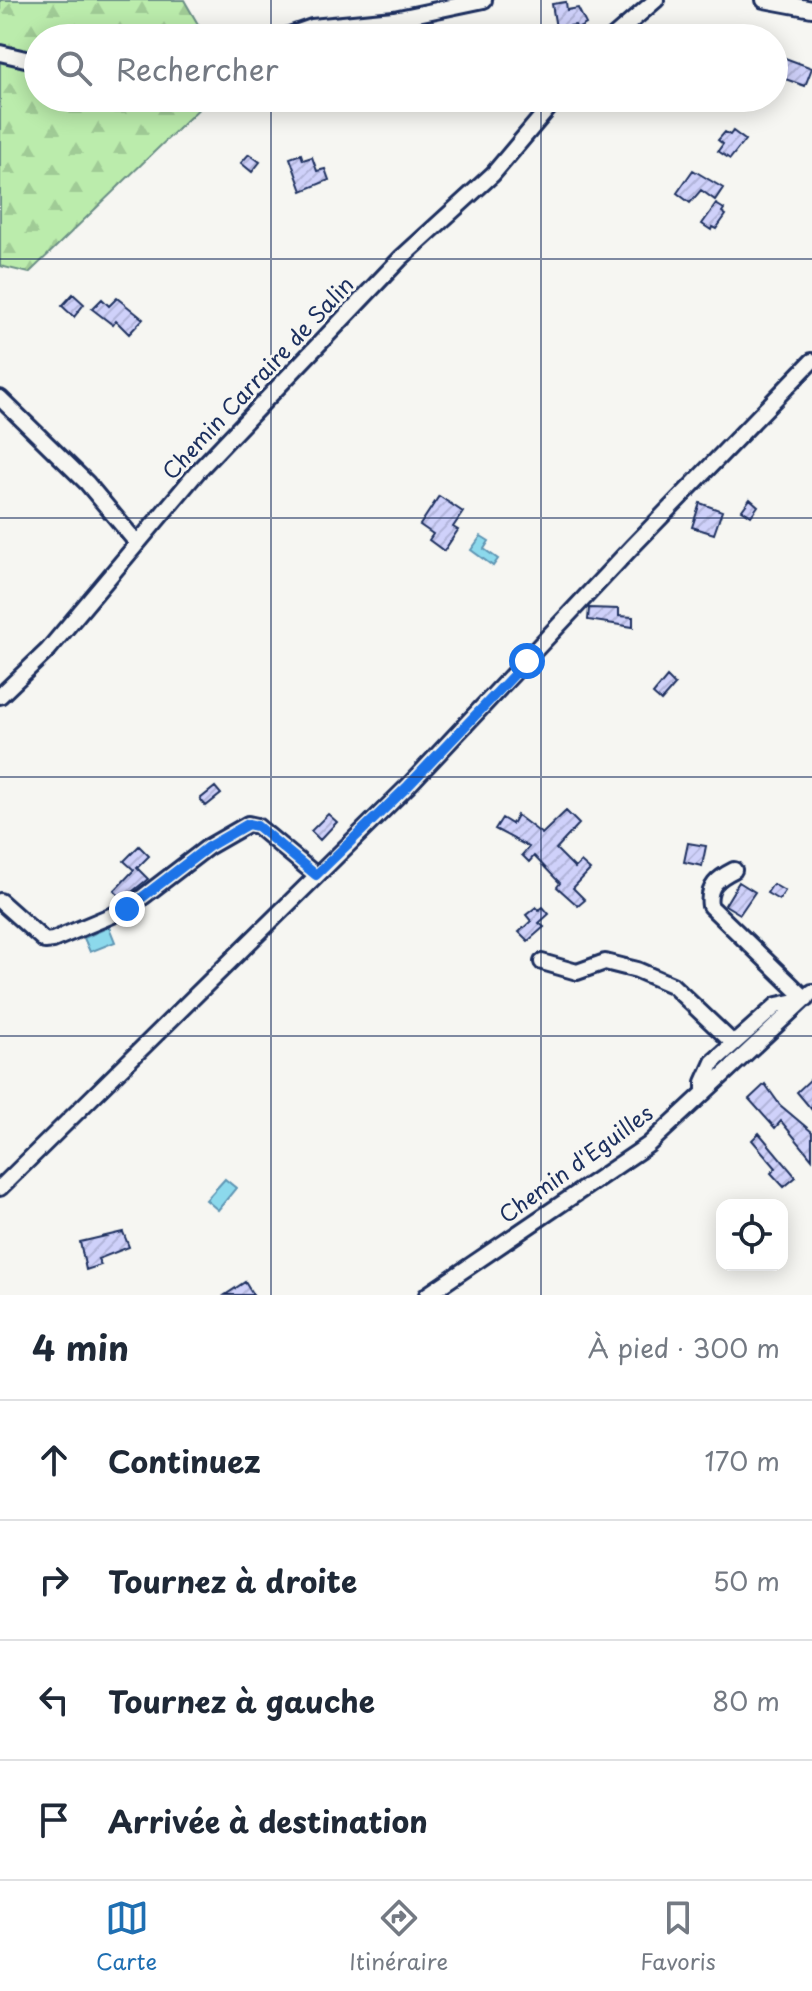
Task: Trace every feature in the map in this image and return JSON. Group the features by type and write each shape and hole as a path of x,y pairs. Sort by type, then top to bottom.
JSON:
{"street":[{"path":"343,24 394,19 484,0"},
{"path":"628,24 656,0"},
{"path":"764,0 812,9"},
{"path":"0,53 24,59"},
{"name":"Chemin Carraire de Salin","path":"0,696 48,650 228,439 401,258 493,174 545,112"},
{"path":"0,1188 408,786 812,361"},
{"path":"0,398 87,483 137,543"},
{"path":"0,901 45,941 53,940 127,909 208,847 248,824 257,826 316,875"},
{"path":"734,870 717,879 708,895 710,906 809,995"},
{"path":"542,962 577,972 605,962 637,970 672,985 733,1043"},
{"path":"704,1093 704,1082 713,1062 733,1043 777,1005 809,995"},
{"name":"Chemin d'Eguilles","path":"427,1295 648,1145 809,995"}],"green space":[{"path":"0,0 184,0 198,24 24,24 24,112 196,112 29,273 0,266"}],"water":[{"path":"481,536 489,541 484,549 498,559 493,566 471,550"},
{"path":"109,927 115,942 90,952 84,938"},
{"path":"225,1179 236,1188 218,1210 206,1200"}],"building":[{"path":"566,2 567,10 578,8 586,24 555,24 552,4"},
{"path":"788,59 812,68 805,86 788,80"},
{"path":"733,131 745,140 730,159 718,151 723,144 718,140 725,132 730,135"},
{"path":"249,154 260,162 252,172 241,163"},
{"path":"301,154 303,160 312,157 317,171 325,169 329,180 302,191 290,158"},
{"path":"693,170 723,188 715,200 701,190 690,203 677,193"},
{"path":"716,204 724,209 722,212 726,215 716,229 712,227 711,230 702,224"},
{"path":"73,294 84,304 74,317 62,306"},
{"path":"117,298 143,319 129,334 116,321 113,325 92,309 102,299 109,306"},
{"path":"439,496 463,512 453,527 458,530 444,551 429,540 433,534 420,525"},
{"path":"750,499 758,506 751,516 742,510"},
{"path":"700,503 722,511 714,534 692,527"},
{"path":"589,608 619,609 619,616 633,617 633,627 588,620"},
{"path":"667,677 675,685 661,701 653,694"},
{"path":"215,787 221,794 206,806 200,799"},
{"path":"566,811 579,824 556,849 575,868 581,862 590,870 573,888 585,900 578,906 557,887 560,883 534,856 529,862 522,855 529,847 495,829 502,818 512,824 517,815 542,834"},
{"path":"328,814 337,822 320,840 311,831"},
{"path":"688,843 706,846 702,866 684,862"},
{"path":"139,846 149,856 137,868 148,879 123,899 114,891 134,870 124,861"},
{"path":"739,882 755,892 740,914 725,905"},
{"path":"773,884 785,891 779,900 767,893"},
{"path":"536,907 539,910 543,907 549,914 539,923 544,927 528,941 519,932 531,921 526,915"},
{"path":"812,1078 812,1110 797,1092"},
{"path":"765,1084 780,1105 812,1132 812,1159 781,1121 775,1128 749,1099"},
{"path":"759,1133 796,1177 784,1187 771,1173 776,1168 752,1140"},
{"path":"123,1232 129,1247 98,1259 101,1265 86,1270 80,1242"},
{"path":"245,1282 253,1295 225,1295"}],"route":[{"path":"127,909 208,847 248,824 257,826 316,875 408,786 527,661"}]}
